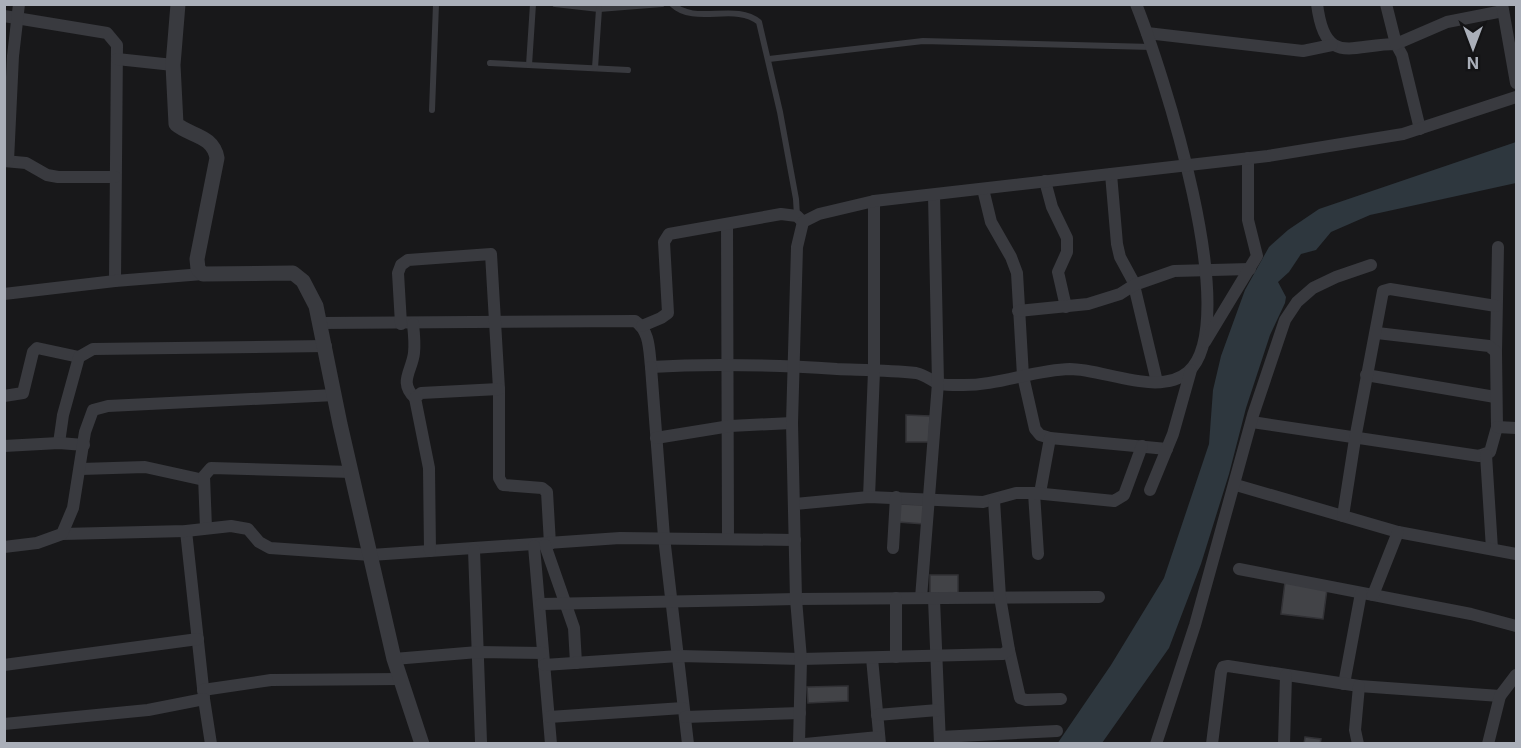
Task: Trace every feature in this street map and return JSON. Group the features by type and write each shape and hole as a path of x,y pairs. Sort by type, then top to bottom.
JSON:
{"street":[{"path":"178,4 173,65 176,124 210,143 216,150 217,158 197,259 198,269 204,274"},
{"path":"1136,4 1152,46 1188,166 1206,268 1207,318 1201,347"},
{"path":"1317,4 1326,38 1332,45"},
{"path":"1386,4 1396,44 1402,55 1420,129"},
{"path":"4,16 19,11 107,33 115,39 117,58 115,281"},
{"path":"19,11 13,56 6,161 26,163 47,175 58,177 115,177"},
{"path":"1147,33 1303,51 1332,45 1360,49 1396,44 1447,22 1506,12 1516,83"},
{"path":"117,58 173,65"},
{"path":"642,326 669,313 665,237 669,234 781,214 800,219 874,201 1248,158 1420,129 1516,97"},
{"path":"1150,490 1167,449 1191,370 1201,347 1257,256 1248,220 1248,158"},
{"path":"1111,174 1117,244 1134,285 1157,382"},
{"path":"1045,181 1052,207 1067,238 1067,252 1058,272 1066,307"},
{"path":"982,189 991,222 1011,257 1017,273 1023,376 1035,429 1040,435 1050,438 1167,449"},
{"path":"934,195 938,383 930,500 927,598 938,655 940,740 1057,730"},
{"path":"869,497 874,371 874,201"},
{"path":"799,744 801,659 796,599 792,423 797,247 800,219"},
{"path":"727,224 728,539"},
{"path":"1492,549 1486,455 1493,447 1497,427 1495,397 1498,247"},
{"path":"430,551 429,468 416,398 407,386 406,376 414,354 399,273 401,265 408,260 485,252 491,254 494,259 501,483 503,486 542,488 547,492 541,604 551,744"},
{"path":"1156,744 1196,624 1274,346 1285,320 1298,302 1313,288 1371,265"},
{"path":"1018,311 1066,307 1105,299 1134,285 1174,271 1206,268 1250,269"},
{"path":"4,294 115,281 204,274 293,273 303,281 316,306 394,659 422,744"},
{"path":"1343,516 1366,375 1377,333 1380,296 1383,291 1390,289 1496,306"},
{"path":"320,323 496,324 635,321 642,326 646,335 651,367 664,537 688,744"},
{"path":"1377,333 1489,346 1496,352"},
{"path":"4,396 18,395 25,390 33,352 37,348 79,357 93,349 127,347 326,346"},
{"path":"59,443 63,415 79,357"},
{"path":"651,367 726,363 795,366 918,374 938,383 972,385 1071,369 1135,381 1157,382 1179,378 1191,370"},
{"path":"1366,375 1495,397"},
{"path":"416,398 421,393 499,389"},
{"path":"62,534 73,508 88,419 93,410 108,406 335,395"},
{"path":"1252,422 1355,439 1486,455"},
{"path":"656,438 729,426 792,423"},
{"path":"1497,427 1516,428"},
{"path":"1038,554 1037,493 1050,438"},
{"path":"4,446 59,443 84,445"},
{"path":"795,504 869,497 994,500 1016,494 1037,493 1120,499 1142,446"},
{"path":"81,469 145,467 204,480"},
{"path":"206,528 204,480 206,471 211,468 352,472"},
{"path":"1236,485 1398,532 1516,554"},
{"path":"893,548 896,497"},
{"path":"994,500 1000,597 1020,698 1026,700 1060,699"},
{"path":"4,547 37,543 62,534 186,531 242,527 252,532 259,543 270,548 371,555 664,537 795,540"},
{"path":"186,531 211,744"},
{"path":"1344,684 1367,594 1398,532"},
{"path":"543,545 566,604 576,639 576,663"},
{"path":"474,550 481,742"},
{"path":"1239,569 1471,614 1516,626"},
{"path":"541,604 796,599 1099,597"},
{"path":"896,598 896,657"},
{"path":"4,664 198,639"},
{"path":"394,659 478,652 576,663 679,656 872,658 1003,654 1009,650"},
{"path":"805,744 880,740 872,658"},
{"path":"1212,744 1223,667 1359,686 1500,696"},
{"path":"1284,744 1286,675"},
{"path":"1488,744 1500,696 1516,675"},
{"path":"4,724 148,710 204,694 271,680 400,679"},
{"path":"1358,744 1354,730 1359,686"},
{"path":"877,715 939,710"},
{"path":"549,717 684,712 800,713"}],"lane":[{"path":"432,110 436,4"},
{"path":"529,65 533,4"},
{"path":"555,4 599,9 662,4"},
{"path":"672,4 688,13 752,16 759,22 769,59 800,219"},
{"path":"595,68 599,9"},
{"path":"769,59 923,41 1152,46"},
{"path":"490,63 628,70"}],"shaded area":[{"path":"1516,142 1516,183 1370,215 1331,232 1316,250 1301,254 1289,272 1278,282 1286,297 1285,303 1270,335 1246,408 1229,474 1201,564 1169,648 1102,743 1057,744 1111,665 1164,578 1209,444 1213,390 1221,356 1245,290 1269,247 1288,230 1319,209"}],"building":[{"path":"906,415 930,416 929,442 906,442"},
{"path":"899,504 925,505 924,524 898,522"},
{"path":"930,575 958,575 958,596 930,596"},
{"path":"1285,582 1327,589 1323,619 1281,614"},
{"path":"848,686 848,701 808,703 807,687"},
{"path":"1305,737 1321,739 1320,744 1304,744"}]}
